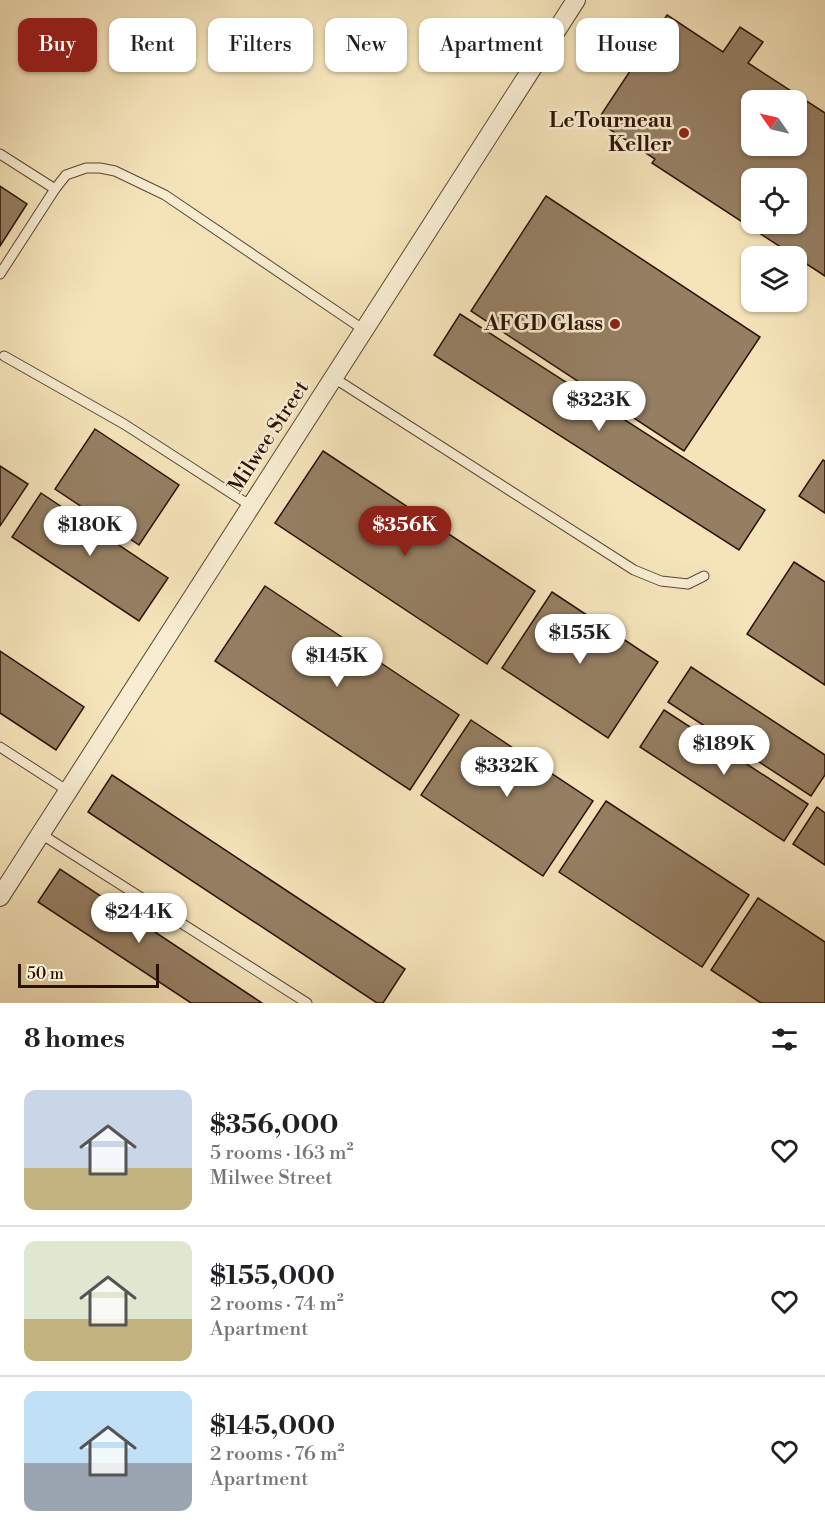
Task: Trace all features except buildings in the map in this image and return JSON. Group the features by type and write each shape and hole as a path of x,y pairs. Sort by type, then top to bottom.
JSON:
{"street":[{"name":"Milwee Street","path":"0,897 576,0"}],"lane":[{"path":"0,154 55,189"},
{"path":"0,274 66,175 86,168 100,168 115,171 165,195 364,330"},
{"path":"4,356 124,424 251,506"},
{"path":"334,378 634,570 661,581 688,584 704,576"},
{"path":"0,747 68,791"},
{"path":"40,834 307,1003"}],"place":[{"name":"LeTourneau Keller","path":"684,133"},
{"name":"AFGD Glass","path":"615,324"}]}
